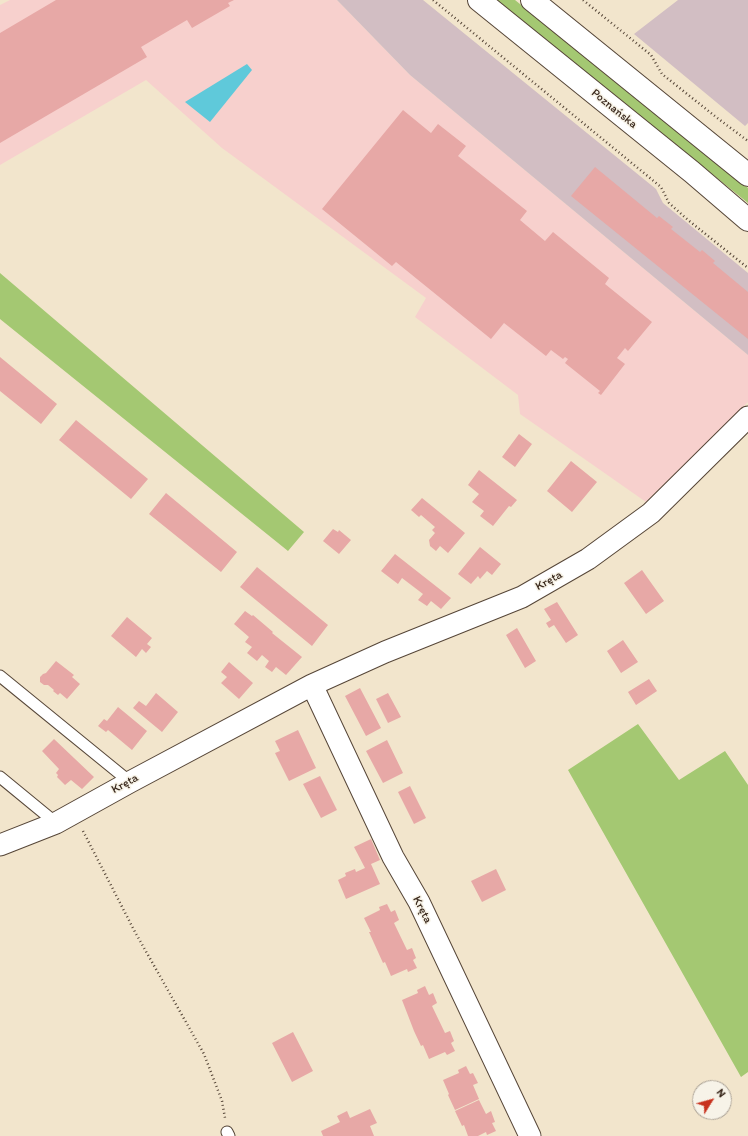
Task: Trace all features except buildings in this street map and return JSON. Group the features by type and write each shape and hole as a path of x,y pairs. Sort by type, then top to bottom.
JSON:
{"main road":[{"name":"Poznańska","path":"479,0 692,172 748,220"},
{"path":"532,0 748,175"}],"street":[{"name":"Kręta","path":"0,845 65,818 312,685 385,652 522,597 588,560 651,513 748,417"},
{"name":"Kręta","path":"312,685 393,857 419,902 530,1136"}],"lane":[{"path":"0,676 130,782"},
{"path":"0,777 65,818"}],"path":[{"path":"433,0 661,187 669,203 748,268"},
{"path":"583,0 651,55 662,74 748,141"},
{"path":"65,818 135,932 204,1054 222,1101 228,1134"}],"shaded area":[{"path":"10,0 337,0 410,75 748,355 748,402 646,502 520,414 518,395 415,317 426,298 222,148 146,80 0,165 0,5"},
{"path":"337,0 423,0 656,189 663,203 748,273 748,355 410,75"},
{"path":"678,0 748,0 748,123 745,126 634,34"}],"green space":[{"path":"496,0 515,0 748,188 748,203"},
{"path":"0,273 304,532 288,551 0,319"},
{"path":"638,724 679,780 725,751 748,785 748,1072 741,1077 568,770"}],"water":[{"path":"247,64 252,70 210,122 185,102"}]}
